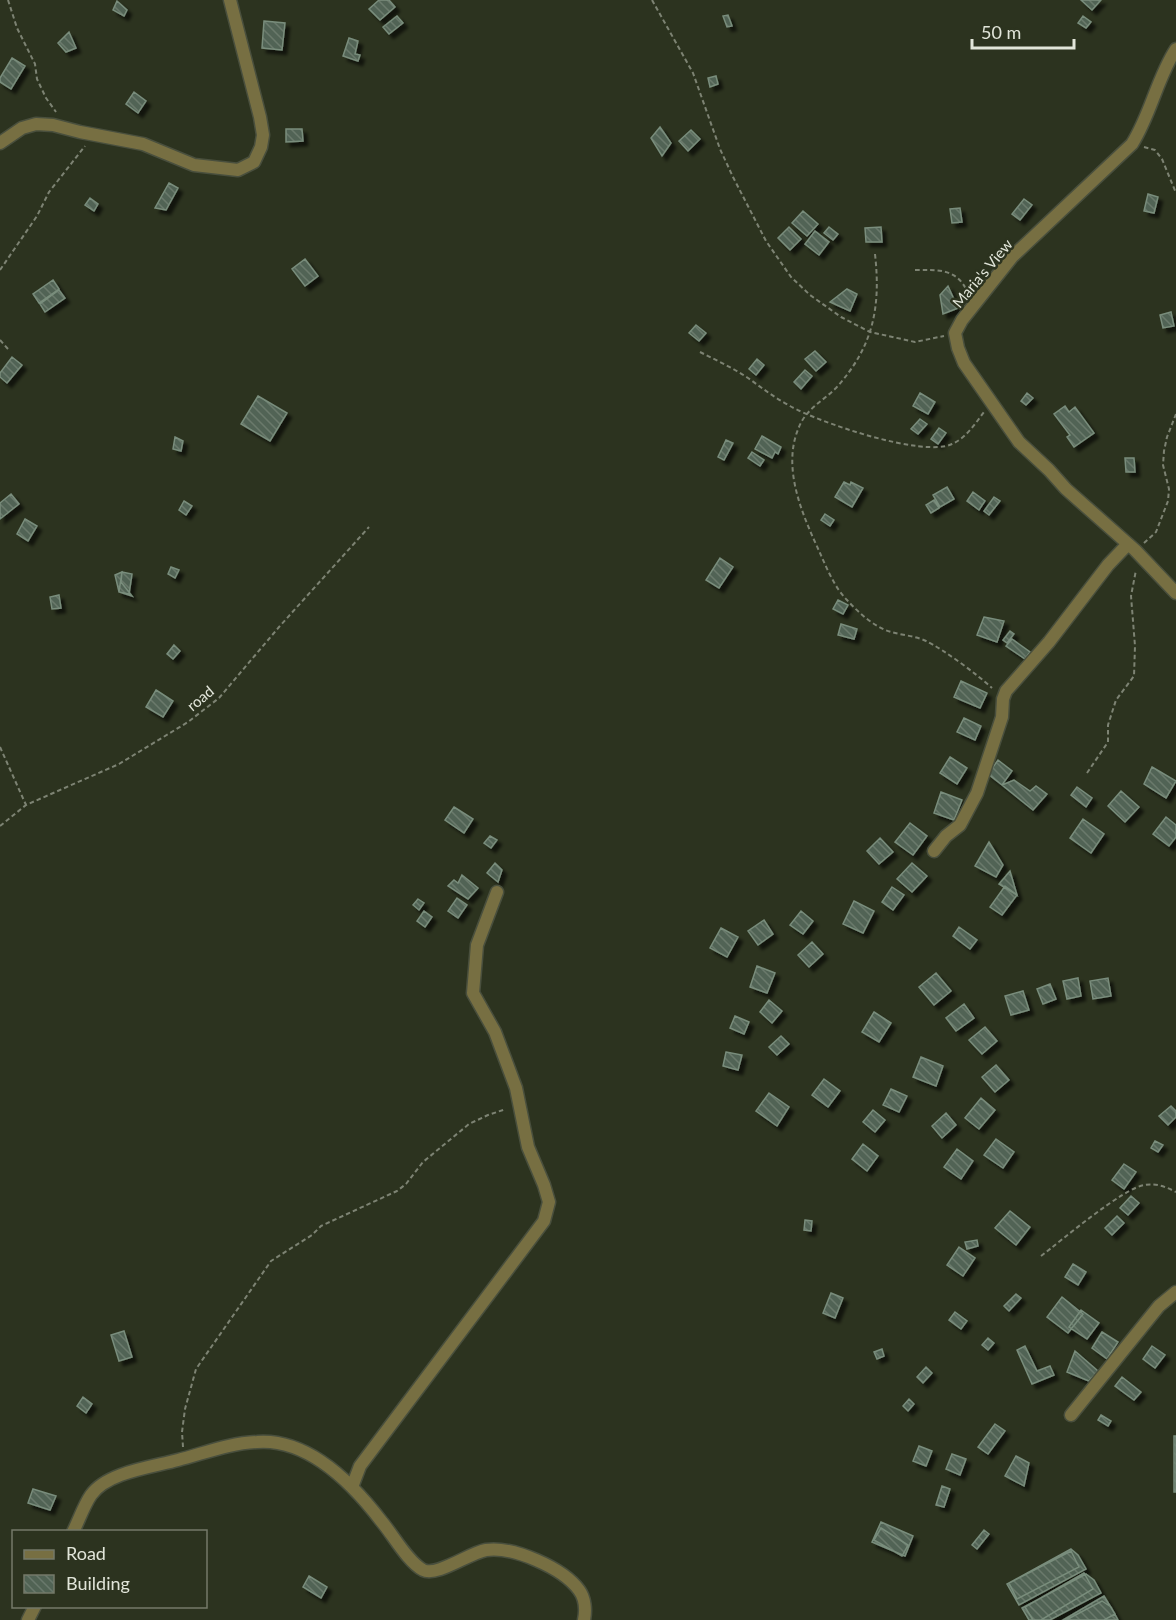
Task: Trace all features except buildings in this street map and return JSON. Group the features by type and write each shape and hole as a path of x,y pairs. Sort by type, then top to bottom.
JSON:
{"street":[{"path":"0,143 22,128 36,124 53,125 143,144 194,165 238,170 254,162 262,141 261,117 230,0"},
{"name":"Maria's View","path":"955,333 962,320 1012,257 1132,144 1143,127 1163,75 1176,49"},
{"path":"955,333 964,363 1019,441 1176,593"},
{"path":"934,851 960,825 976,793 1002,717 1003,699 1011,685 1049,642 1108,565 1134,550"},
{"path":"352,1487 360,1466 544,1221 549,1202 528,1148 516,1088 495,1032 473,993 477,945 497,892"},
{"path":"1071,1415 1159,1306 1176,1292"},
{"path":"74,1530 91,1495 110,1480 227,1446 259,1441 286,1444 301,1450 339,1474 381,1520 416,1565 424,1571 432,1572 463,1557 486,1550 524,1554 544,1564 579,1590 584,1598 584,1620"}],"path":[{"path":"8,0 35,64 37,79 46,98 58,113"},
{"path":"652,0 693,73 720,149 766,241 791,277 810,295 841,317 870,332 915,342 955,333"},
{"path":"0,270 37,216 49,192 94,135"},
{"path":"1132,144 1155,150 1162,159 1176,193"},
{"path":"875,254 879,284 876,310 870,332 862,350 843,379 806,414 798,428 794,448 794,474 801,509 826,567 842,594 875,624 891,632 926,641 985,681 1003,699"},
{"path":"915,270 941,269 955,276 964,283 974,306"},
{"path":"0,340 8,349"},
{"path":"699,352 733,369 770,395 806,414 889,440 917,446 940,448 951,445 965,436 992,403"},
{"path":"1087,773 1108,742 1108,725 1116,700 1134,676 1135,646 1131,596 1134,550 1156,532 1168,501 1163,465 1164,451 1176,414"},
{"name":"road","path":"0,826 26,805 119,764 188,722 219,698 369,527"},
{"path":"0,747 26,805"},
{"path":"184,1459 183,1421 196,1369 271,1262 312,1235 321,1226 397,1191 406,1184 423,1162 469,1124 488,1115 520,1105"},
{"path":"1041,1256 1124,1194 1143,1185 1161,1185 1176,1192"}]}
